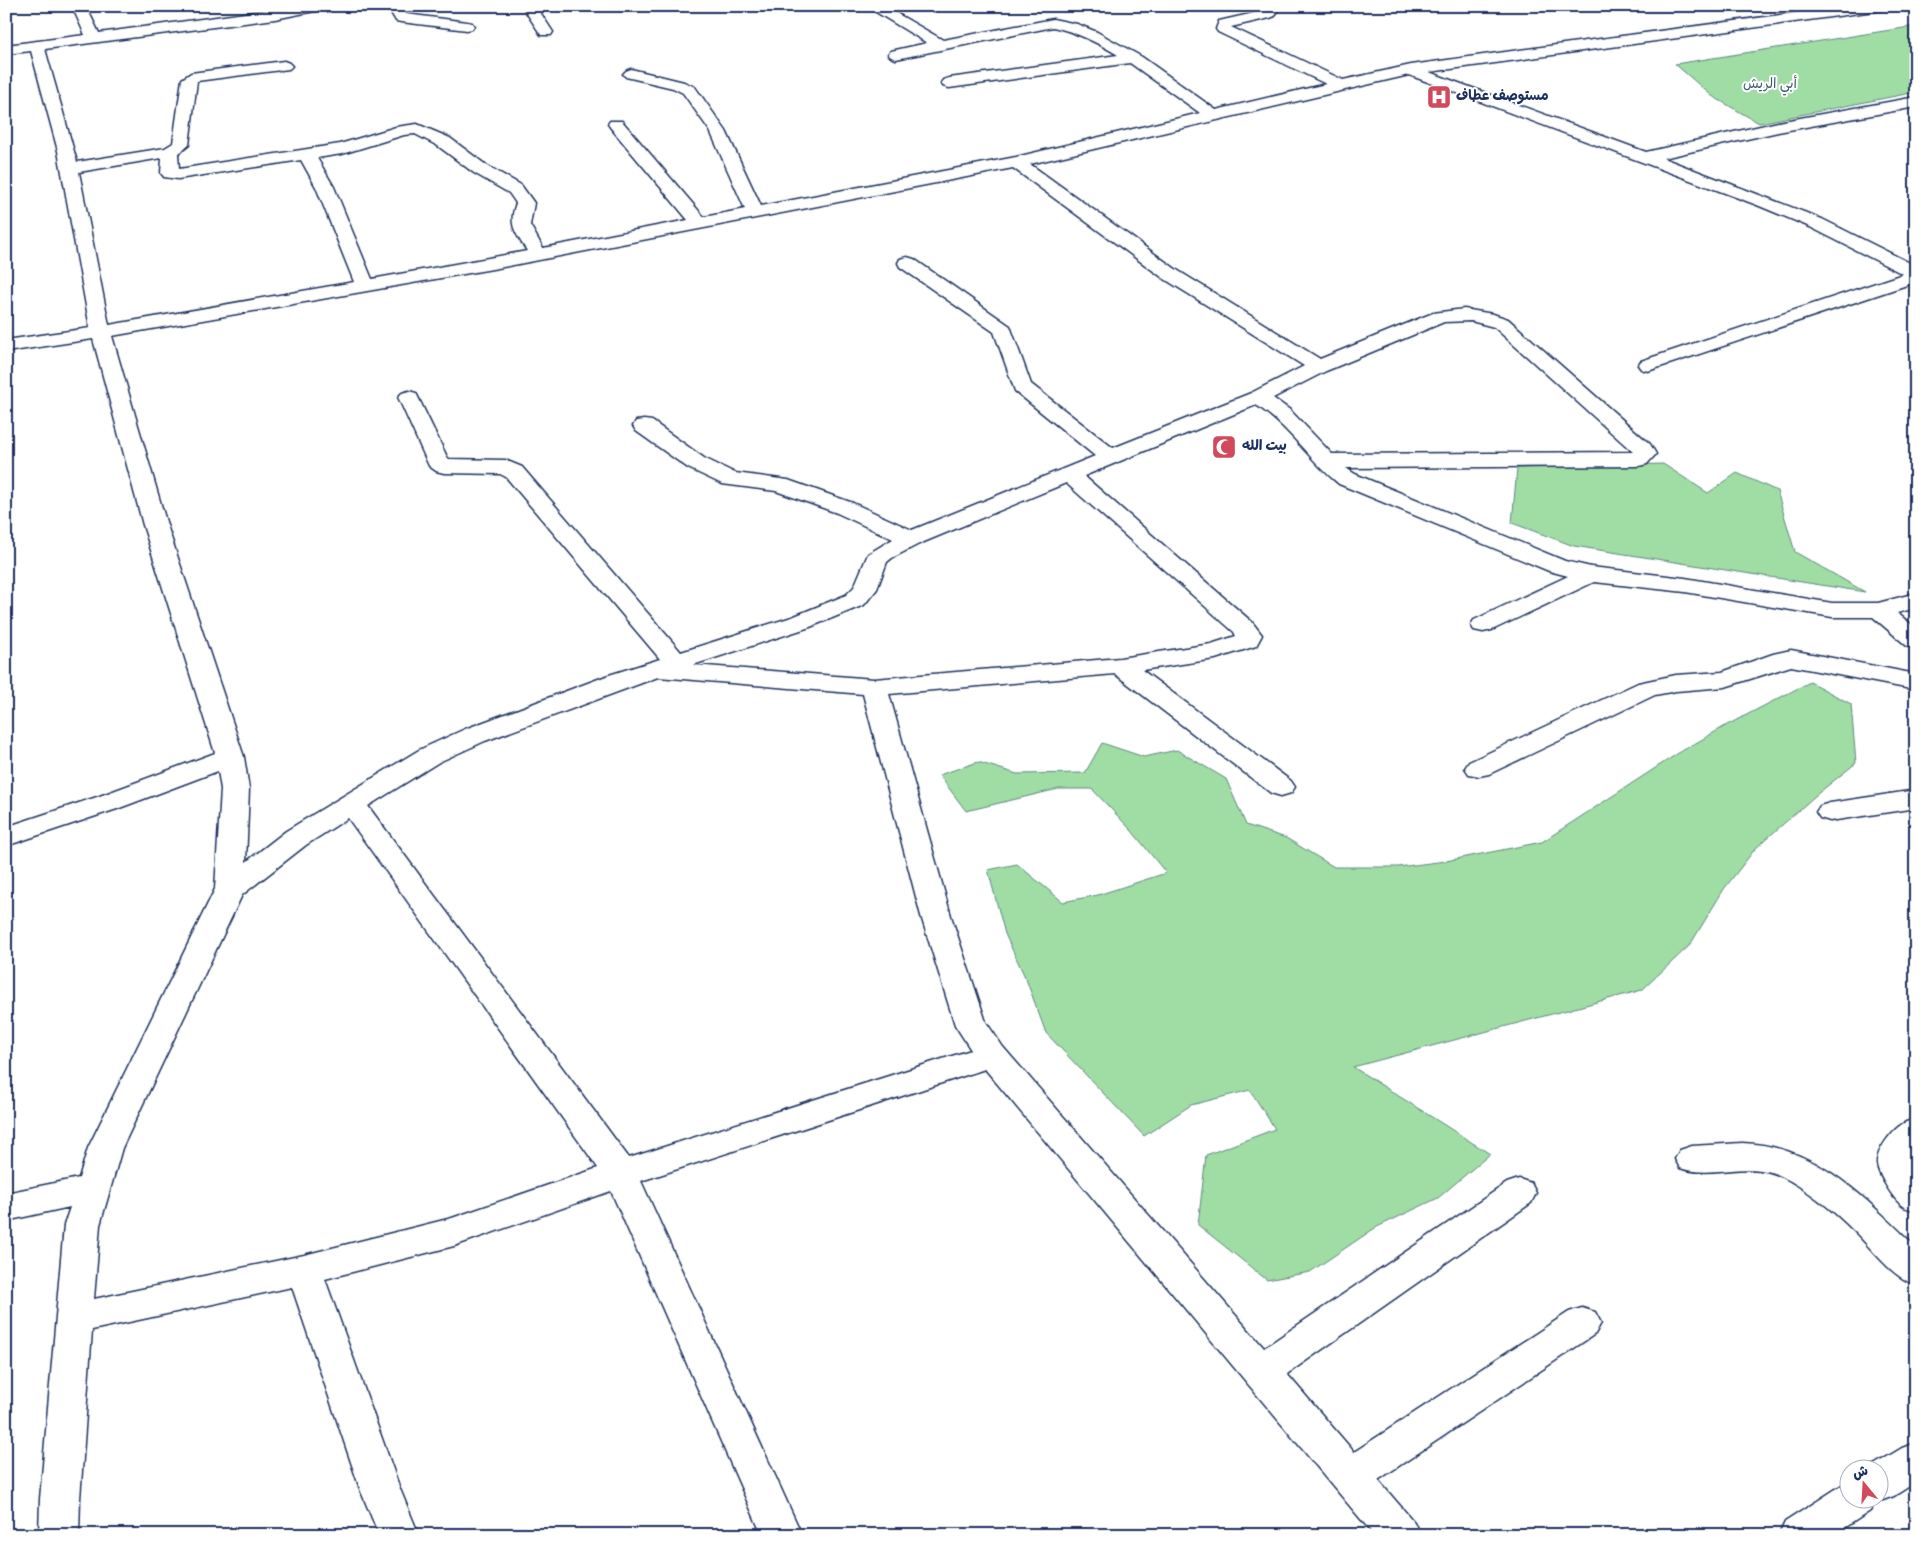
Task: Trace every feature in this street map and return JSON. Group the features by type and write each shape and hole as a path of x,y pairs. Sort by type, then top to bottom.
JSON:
{"street":[{"path":"79,6 94,38"},
{"path":"6,50 275,15 320,6"},
{"path":"394,6 401,18 467,26"},
{"path":"529,6 546,32"},
{"path":"873,6 941,45"},
{"path":"1268,6 1271,10 1265,15 1224,24 1223,29 1341,85"},
{"path":"1812,6 1831,14"},
{"path":"6,346 101,332 365,286 1016,162 1410,70 1641,37 1882,6"},
{"path":"171,13 179,26"},
{"path":"896,54 1053,23 1062,23 1077,27 1132,58 1214,116"},
{"path":"37,46 69,168 101,332 155,524 230,758 235,789 230,889 105,1148 82,1225 60,1499 59,1535"},
{"path":"949,82 1132,58"},
{"path":"69,168 170,152 181,146 190,79 196,76 284,66"},
{"path":"1410,70 1646,156 1789,212 1916,275"},
{"path":"630,74 689,90 718,131 755,212"},
{"path":"1646,156 1778,127 1916,102"},
{"path":"616,124 700,223"},
{"path":"170,152 170,174 173,174 348,148 402,130 423,130 521,194 525,203 520,216 520,223 538,254"},
{"path":"307,155 325,187 365,286"},
{"path":"1016,162 1170,274 1319,367"},
{"path":"907,263 1003,330 1022,387 1112,458"},
{"path":"1648,365 1916,275"},
{"path":"230,889 296,838 403,770 474,735 664,666 801,622 855,600 868,584 876,559 884,552 911,539 1258,397 1319,367 1440,317 1465,314 1491,319 1509,329 1642,449 1645,454 1639,459 1326,461"},
{"path":"409,396 437,461 444,466 506,467 514,472 664,666 874,687 1120,666 1230,648 1247,641 1249,635 1243,626 1070,475"},
{"path":"1258,397 1280,412 1339,473 1357,484 1542,560 1591,574 1685,585 1832,610 1879,610 1916,600"},
{"path":"644,426 696,463 730,479 780,484 845,508 911,539"},
{"path":"1482,625 1591,574"},
{"path":"1879,610 1916,641"},
{"path":"1479,768 1647,690 1676,683 1724,679 1782,658 1808,660 1916,682"},
{"path":"1120,666 1281,786"},
{"path":"874,687 936,916 971,1025 992,1056 1400,1535"},
{"path":"6,837 107,803 230,758"},
{"path":"1830,812 1916,799"},
{"path":"352,804 621,1174 782,1535"},
{"path":"75,1318 304,1270 454,1232 621,1174 992,1056"},
{"path":"1916,1132 1896,1152 1893,1164 1898,1176 1916,1197"},
{"path":"1692,1159 1748,1156 1772,1159 1796,1167 1831,1190 1916,1270"},
{"path":"6,1207 92,1189"},
{"path":"1260,1372 1519,1193"},
{"path":"304,1270 380,1489 399,1535"},
{"path":"1350,1476 1582,1323"},
{"path":"1890,1477 1916,1460"},
{"path":"1799,1535 1841,1508"}],"green space":[{"name":"أبي الريش","path":"1916,26 1916,92 1759,123 1712,96 1675,64"},
{"path":"1663,464 1708,493 1737,473 1777,491 1795,552 1865,592 1574,546 1512,523 1517,468"},
{"path":"1810,682 1851,704 1856,763 1816,795 1755,849 1724,889 1690,945 1642,990 1353,1067 1490,1154 1438,1198 1375,1228 1310,1272 1267,1280 1198,1225 1206,1155 1275,1129 1250,1090 1191,1105 1144,1136 1046,1033 1026,979 1005,934 988,870 1017,864 1063,902 1098,895 1166,873 1132,831 1092,789 1058,789 966,811 939,775 978,762 1017,774 1085,773 1102,743 1144,757 1177,750 1226,779 1246,825 1286,838 1334,867 1398,867 1446,861 1542,842 1680,752"}],"place":[{"name":"مستوصف عطاف","path":"1439,97"},
{"name":"بيت الله","path":"1224,447"}]}
